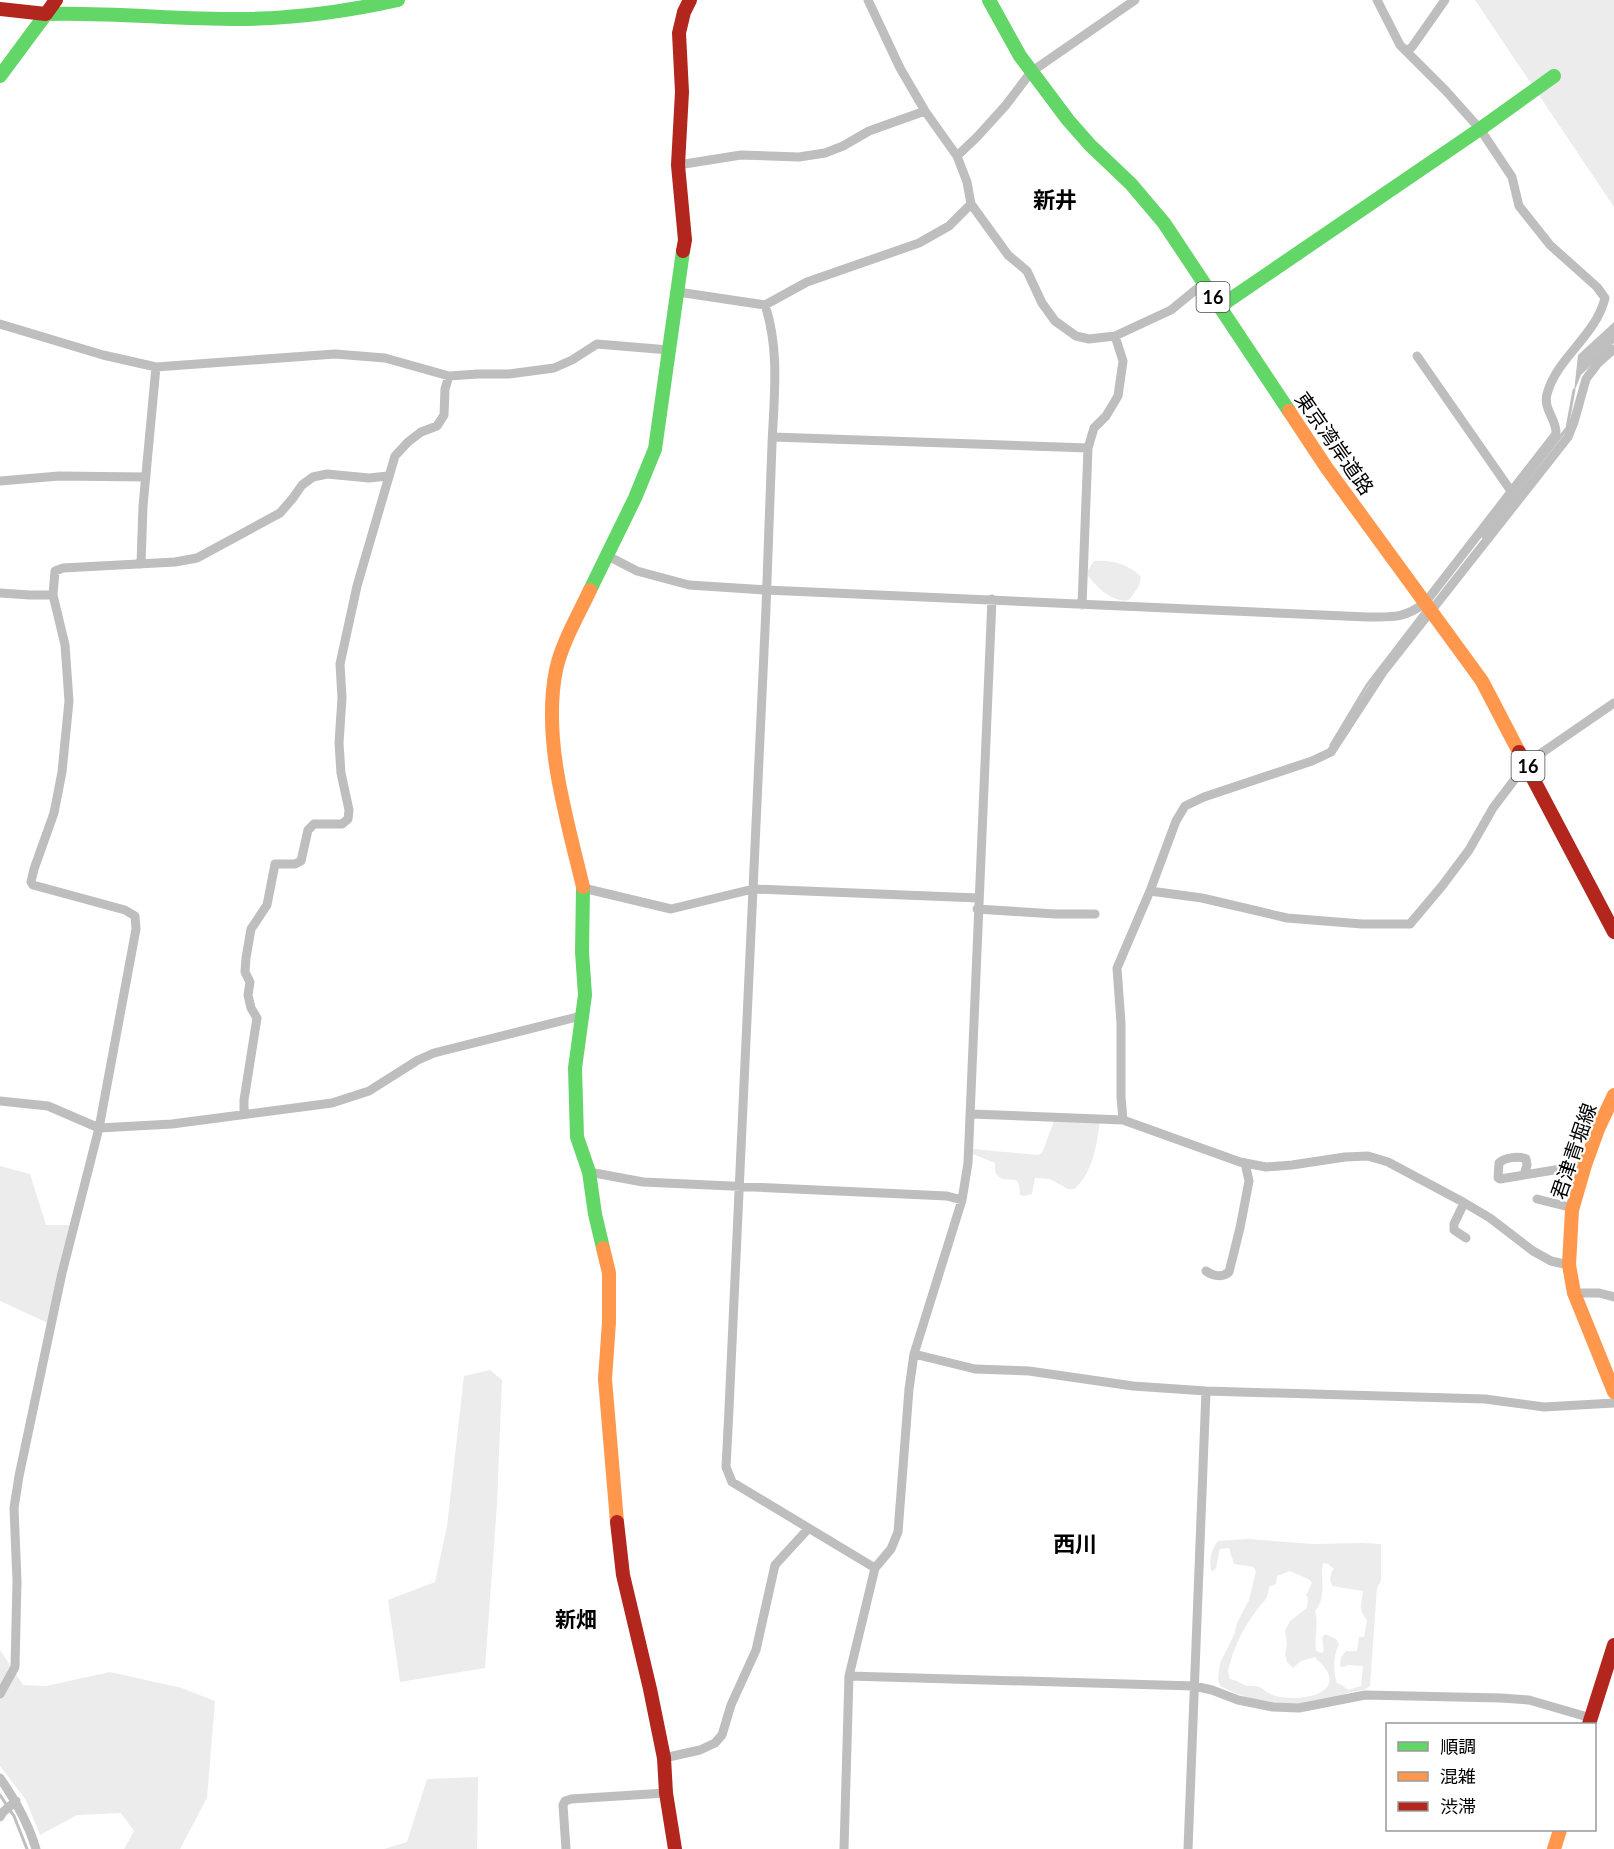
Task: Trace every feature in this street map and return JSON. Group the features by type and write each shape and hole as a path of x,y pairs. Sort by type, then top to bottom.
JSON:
{"main road":[{"path":"0,76 56,0"},
{"path":"0,9 46,14 106,13 248,19 344,10 398,0"},
{"path":"675,1849 666,1793 664,1758 623,1575 605,1378 609,1322 609,1274 595,1214 589,1172 577,1137 574,1068 585,995 582,952 583,888 557,776 552,709 556,670 564,644 608,556 655,449 685,240 678,165 682,92 679,33 684,12 690,0"},
{"name":"東京湾岸道路","path":"989,0 1031,72 1068,120 1149,203 1164,223 1326,467 1482,681 1614,932"},
{"path":"1219,307 1554,76"},
{"name":"君津青堀線","path":"1614,1095 1598,1129 1573,1208 1569,1265 1574,1293 1614,1392"},
{"path":"1590,1721 1614,1645"},
{"path":"1554,1849 1560,1831"}],"street":[{"path":"868,0 900,68 924,111 957,156 967,182 971,204 1008,255 1027,271 1042,303 1055,321 1067,331 1082,337 1096,339 1115,336 1171,310 1204,282"},
{"path":"957,156 1006,105 1031,72 1135,0"},
{"path":"1123,1120 1121,1023 1117,968 1150,891 1176,821 1185,806 1204,797 1312,761 1331,752 1428,607 1511,491 1556,434 1546,405 1548,391 1560,364 1577,346 1602,310 1605,298 1597,287 1550,245 1519,206 1512,177 1480,129 1400,45 1377,0"},
{"path":"1407,51 1445,0"},
{"path":"678,165 741,155 799,157 825,153 869,131 924,111"},
{"path":"678,292 765,305 807,282 920,243 949,226 971,204"},
{"path":"765,305 772,325 774,341 773,437 741,1186 726,1467 732,1482 875,1568"},
{"path":"0,324 103,355 156,367 335,354 385,358 449,376 517,373 554,368 597,344 669,350"},
{"path":"1082,605 1088,448 1094,428 1106,416 1118,396 1123,361 1115,336"},
{"path":"608,556 637,571 689,585 1082,605 1367,617 1399,616 1428,607 1568,437 1586,379 1598,363 1614,350"},
{"path":"1417,356 1511,491"},
{"path":"141,564 156,367"},
{"path":"244,1113 257,1018 251,1008 248,995 250,982 245,972 251,929 267,905 275,864 295,864 301,861 308,830 314,824 342,824 348,819 349,810 340,773 342,698 340,664 357,586 395,456 421,432 437,426 444,415 445,389 449,376"},
{"path":"773,437 1088,448"},
{"path":"0,1694 15,1667 17,1581 14,1508 19,1476 62,1273 99,1128 136,929 135,916 125,910 33,885 31,882 54,813 64,752 69,701 65,645 53,595 55,571 63,568 175,562 197,558 280,513 302,485 313,477 327,474 369,478 388,476"},
{"path":"0,481 59,476 146,477"},
{"path":"0,592 53,595"},
{"path":"844,1849 849,1676 875,1568 891,1550 898,1532 909,1389 914,1354 962,1200 968,1163 977,909 992,599"},
{"path":"1150,891 1202,898 1287,918 1362,924 1410,924 1442,886 1468,850 1493,808 1527,763 1614,703"},
{"path":"583,888 671,909 753,889 978,898"},
{"path":"977,909 1095,914"},
{"path":"0,1101 48,1106 99,1128 172,1124 332,1103 369,1091 418,1060 434,1053 581,1016"},
{"path":"971,1114 1123,1120 1245,1163 1266,1167 1368,1156 1388,1162 1464,1203 1490,1218 1533,1251 1551,1261 1569,1265"},
{"path":"1206,1271 1216,1275 1229,1272 1249,1181 1245,1163"},
{"path":"1524,1175 1585,1165"},
{"path":"589,1172 643,1182 947,1196 962,1200"},
{"path":"1542,1197 1573,1208"},
{"path":"1464,1203 1454,1224 1454,1230 1466,1238"},
{"path":"1574,1293 1599,1293 1614,1297"},
{"path":"914,1354 975,1369 1029,1371 1133,1386 1206,1391 1485,1399 1544,1407 1614,1403"},
{"path":"1188,1849 1206,1391"},
{"path":"664,1758 700,1750 715,1743 722,1735 731,1705 756,1650 775,1564 808,1528"},
{"path":"849,1676 1194,1686 1212,1689 1238,1700 1273,1707 1299,1708 1365,1695 1501,1698 1529,1700 1590,1721"},
{"path":"0,1778 8,1808 26,1819 36,1849"},
{"path":"566,1849 563,1805 565,1801 666,1793"}],"shaded area":[{"path":"1475,0 1614,0 1614,207"},
{"path":"1614,322 1614,343 1581,375 1574,392 1578,355"},
{"path":"1094,561 1120,564 1141,577 1139,586 1129,600 1111,597 1092,581 1088,576 1088,570"},
{"path":"1065,1114 1078,1114 1100,1120 1090,1167 1074,1189 1068,1189 1050,1179 1035,1178 1032,1194 1020,1195 1019,1184 1016,1180 1006,1180 1000,1177 997,1175 995,1163 973,1154 973,1149 1038,1155 1042,1153 1054,1121"},
{"path":"0,1166 30,1174 46,1225 72,1225 48,1323 0,1301"},
{"path":"490,1370 502,1380 497,1504 485,1668 400,1682 388,1600 435,1582 447,1526 464,1376"},
{"path":"1248,1539 1313,1544 1381,1544 1381,1581 1377,1588 1370,1686 1316,1703 1287,1706 1257,1701 1220,1686 1218,1679 1220,1663 1249,1600 1256,1571 1253,1567 1234,1564 1229,1548 1220,1549 1216,1568 1212,1572 1211,1556 1218,1541","holes":["1323,1563 1334,1569 1330,1579 1332,1586 1363,1591 1361,1610 1367,1620 1364,1637 1359,1637 1357,1651 1346,1651 1341,1657 1340,1666 1363,1666 1361,1686 1348,1690 1337,1683 1336,1679 1334,1669 1339,1645 1336,1639 1325,1634 1322,1638 1324,1650 1322,1653 1316,1651 1315,1611 1321,1601","1290,1571 1312,1583 1306,1595 1307,1608 1290,1621 1285,1631 1287,1662 1293,1668 1301,1661 1315,1657 1326,1669 1329,1680 1327,1687 1321,1692 1312,1696 1292,1698 1276,1696 1260,1687 1246,1686 1230,1679 1228,1671 1239,1640 1251,1618 1266,1598 1269,1587 1276,1584 1277,1576"]},
{"path":"0,1650 23,1685 46,1686 110,1672 182,1688 215,1701 207,1798 180,1849 124,1849 134,1831 121,1813 77,1815 40,1835 26,1800 0,1766"},
{"path":"478,1777 477,1849 384,1849 407,1842 427,1779"}],"waterway":[{"path":"1483,537 1567,428 1574,390"},
{"path":"1331,745 1367,685 1423,612"},
{"path":"0,1795 14,1816 27,1849"}],"traffic: fast":[{"path":"0,76 46,14 267,18 323,13 398,0"},
{"path":"989,0 1020,56 1068,120 1090,145 1131,184 1164,223 1289,411"},
{"path":"1219,307 1554,76"},
{"path":"590,590 635,498 655,449 683,251"},
{"path":"583,887 582,952 585,995 575,1068 577,1137 589,1172 603,1248"}],"traffic: slow":[{"path":"1289,411 1326,467 1482,681 1519,752"},
{"path":"583,887 558,779 552,724 552,697 562,649 590,590"},
{"path":"1614,1095 1598,1129 1572,1210 1569,1265 1574,1293 1614,1392"},
{"path":"603,1248 609,1273 609,1322 605,1379 617,1522"},
{"path":"1554,1849 1560,1831"}],"traffic: jam":[{"path":"0,9 46,14 56,0"},
{"path":"683,251 685,240 678,165 682,92 679,33 684,12 690,0"},
{"path":"1519,752 1614,932"},
{"path":"617,1522 623,1575 664,1758 666,1793 675,1849"},
{"path":"1589,1723 1614,1645"}],"district":[{"name":"新井","path":"1055,199"},
{"name":"西川","path":"1075,1543"},
{"name":"新畑","path":"576,1618"}]}
